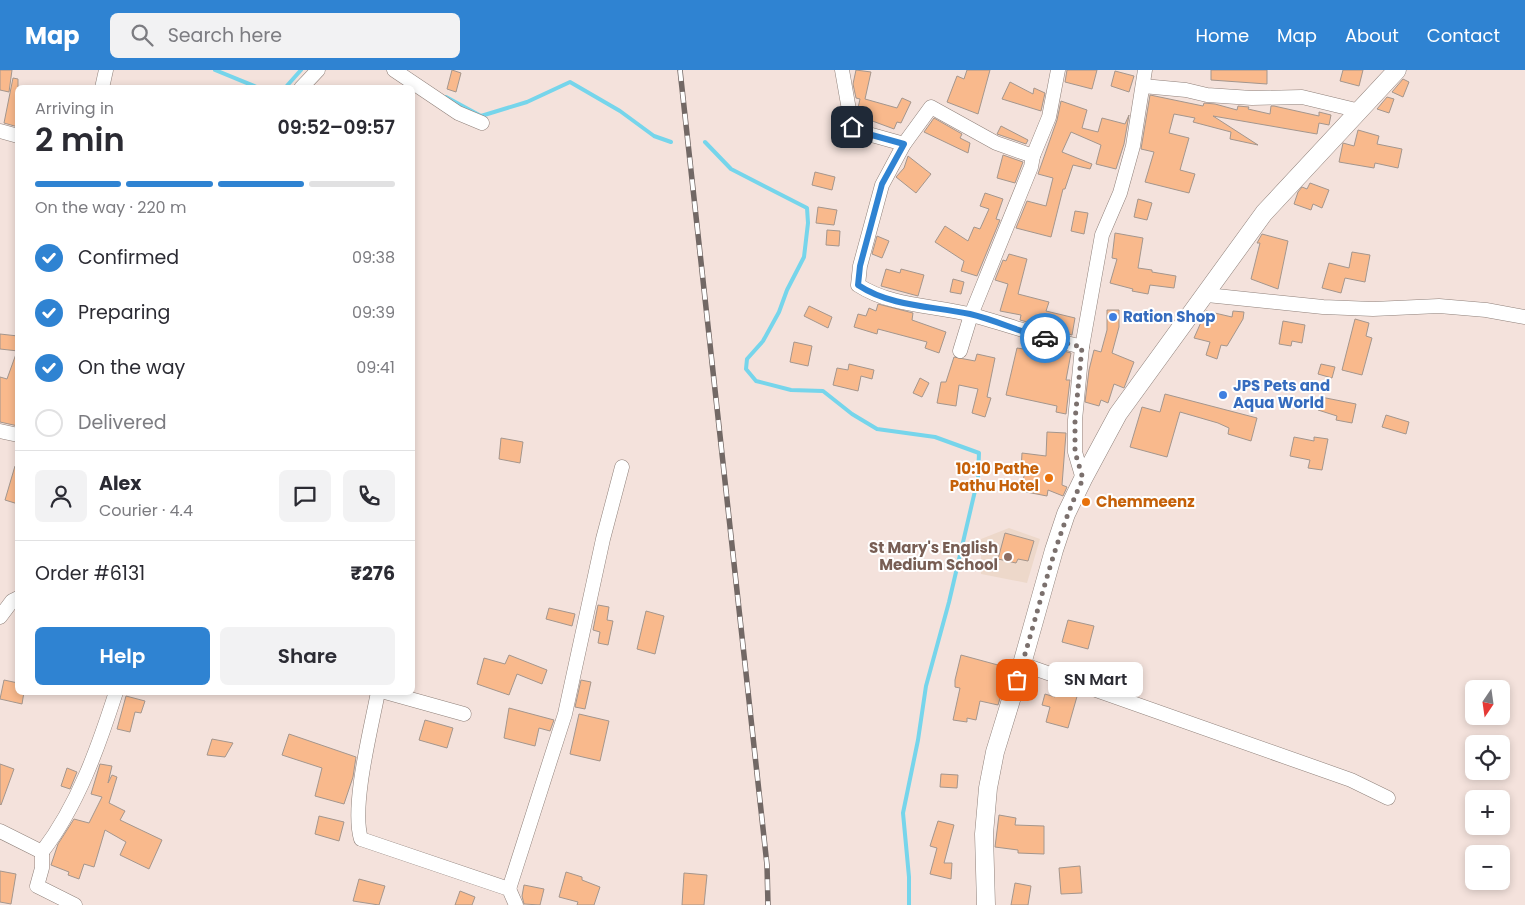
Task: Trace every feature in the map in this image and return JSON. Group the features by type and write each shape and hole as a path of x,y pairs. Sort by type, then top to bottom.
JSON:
{"main road":[{"path":"986,905 984,834 988,788 995,752 1054,550 1066,514 1083,479 1118,414 1264,213 1397,70"}],"street":[{"path":"103,85 106,70"},
{"path":"304,85 318,70"},
{"path":"394,70 458,113 482,123"},
{"path":"842,70 852,127 861,132 904,144"},
{"path":"960,351 971,315 1050,117 1058,70"},
{"path":"1083,479 1075,452 1075,420 1082,347 1102,235 1120,193 1133,146 1145,70"},
{"path":"1143,86 1186,90 1207,95 1252,98 1302,97 1360,111"},
{"path":"1033,156 996,143 931,107 904,144 882,184 860,266 858,285 872,294 902,303 971,315 1041,337 1082,347"},
{"path":"0,131 15,135"},
{"path":"1206,295 1322,307 1373,309 1439,306 1486,310 1525,317"},
{"path":"0,431 15,434"},
{"path":"516,905 509,889 565,714 603,539 622,467"},
{"path":"0,617 15,600"},
{"path":"1022,664 1351,780 1388,798"},
{"path":"76,905 37,886 42,868 42,852 59,830 79,790 101,740 115,695"},
{"path":"377,695 358,806 358,828 361,839 509,889"},
{"path":"396,695 464,714"},
{"path":"0,831 42,852"}],"shaded area":[{"name":"St Mary's English Medium School","path":"1009,528 1040,539 1027,583 981,574 981,539"}],"building":[{"path":"0,70 12,70 9,92 0,90"},
{"path":"452,70 461,73 456,92 447,89"},
{"path":"856,70 871,72 865,99 897,108 902,98 911,102 901,123 897,122 894,129 859,116 860,99 856,98 853,84"},
{"path":"967,70 990,70 978,114 947,102 957,76 964,79"},
{"path":"1067,70 1097,70 1092,89 1065,82"},
{"path":"1211,70 1267,70 1267,84 1211,80"},
{"path":"1343,70 1363,70 1359,86 1340,81"},
{"path":"1115,71 1134,76 1129,92 1111,86"},
{"path":"13,78 18,79 18,85 15,85 15,126 4,123"},
{"path":"1403,79 1409,82 1403,97 1392,92"},
{"path":"1010,82 1033,94 1034,88 1045,93 1041,111 1002,99"},
{"path":"1150,95 1203,106 1204,103 1215,104 1237,110 1238,106 1249,107 1248,109 1270,114 1271,106 1274,106 1319,116 1319,112 1331,115 1329,125 1319,123 1317,134 1213,116 1258,145 1230,139 1231,132 1193,122 1195,118 1174,114 1169,133 1189,138 1180,170 1195,174 1189,193 1145,182 1154,152 1141,149"},
{"path":"1387,97 1394,99 1389,113 1377,109"},
{"path":"1061,101 1087,110 1082,128 1098,132 1102,118 1125,124 1129,115 1124,144 1116,169 1096,164 1101,145 1071,132 1062,152 1092,164 1090,169 1073,165 1065,189 1063,189 1051,237 1016,228 1027,201 1046,206 1053,178 1038,174 1057,120"},
{"path":"934,118 962,134 960,138 970,143 968,153 924,132"},
{"path":"1001,126 1028,140 1026,144 997,134"},
{"path":"1358,130 1379,136 1377,144 1402,149 1398,168 1375,163 1374,168 1339,162 1343,143 1354,146"},
{"path":"1003,155 1023,162 1015,183 997,178"},
{"path":"908,156 931,174 916,193 896,177 904,168"},
{"path":"815,172 835,177 832,190 812,185"},
{"path":"1310,183 1329,190 1322,208 1313,204 1311,210 1294,204 1298,192 1302,187 1307,189"},
{"path":"985,193 1003,199 996,219 1000,220 977,276 961,271 964,261 935,242 945,226 968,241 974,227 980,229 989,209 980,206"},
{"path":"1138,199 1152,203 1147,220 1134,217"},
{"path":"818,207 837,210 834,225 816,223"},
{"path":"1075,211 1088,213 1084,234 1071,231"},
{"path":"827,230 840,231 839,246 826,245"},
{"path":"1115,233 1143,238 1138,268 1176,276 1174,288 1150,285 1148,294 1132,291 1133,289 1110,283 1117,259 1112,258"},
{"path":"1262,234 1288,241 1278,289 1251,279 1260,243 1257,243"},
{"path":"877,236 889,241 882,258 872,254"},
{"path":"1352,252 1370,255 1365,282 1345,278 1341,293 1322,288 1329,263 1349,268"},
{"path":"1009,254 1027,259 1018,294 1049,302 1046,311 1075,318 1072,335 1020,320 1021,315 1000,311 1008,284 995,280 1003,260 1006,261"},
{"path":"886,269 900,273 901,269 924,275 918,296 881,286"},
{"path":"953,279 964,282 961,294 950,292"},
{"path":"878,304 913,313 912,320 946,332 939,353 925,348 927,342 878,329 877,334 854,327 858,314 866,316 869,308 876,311"},
{"path":"809,306 832,317 828,328 804,316"},
{"path":"1107,310 1119,310 1119,327 1112,353 1134,362 1124,388 1114,384 1108,403 1101,400 1099,406 1085,402 1089,370 1094,350 1101,352 1107,330"},
{"path":"1206,311 1232,317 1233,311 1244,312 1243,319 1227,346 1221,345 1217,359 1206,355 1210,342 1194,338"},
{"path":"1355,319 1369,323 1366,336 1372,338 1362,375 1342,370"},
{"path":"1283,321 1305,325 1302,343 1292,341 1291,346 1279,344"},
{"path":"0,334 15,336 15,351 0,349"},
{"path":"794,342 812,346 808,366 790,362"},
{"path":"1038,344 1071,353 1066,380 1070,380 1066,414 1056,412 1057,406 1006,395 1017,348 1037,351"},
{"path":"977,354 995,358 987,397 991,398 985,417 972,413 978,389 959,385 956,406 937,403 941,382 946,382 954,357 975,361"},
{"path":"15,357 15,425 0,422 0,377 7,379"},
{"path":"849,364 874,370 872,379 861,376 858,391 833,385 837,368 848,370"},
{"path":"1321,364 1335,367 1332,378 1318,374"},
{"path":"920,378 929,383 922,397 913,393"},
{"path":"1165,394 1257,418 1251,441 1228,434 1229,428 1218,423 1180,412 1167,457 1130,447 1142,407 1160,412"},
{"path":"1321,397 1356,404 1352,423 1336,420 1337,416 1318,410"},
{"path":"1386,415 1409,422 1406,434 1382,427"},
{"path":"1047,432 1066,433 1062,485 1067,487 1063,496 1048,490 1047,496 1021,491 1025,471 1021,470 1022,453 1046,456"},
{"path":"1294,437 1314,441 1314,437 1328,439 1322,470 1308,468 1310,460 1290,456"},
{"path":"501,438 523,442 520,463 499,459"},
{"path":"15,466 15,503 5,500"},
{"path":"1005,533 1034,541 1028,561 1018,559 1016,563 998,559"},
{"path":"598,605 609,607 607,620 613,621 608,645 598,643 600,632 593,630"},
{"path":"549,608 575,614 572,626 546,619"},
{"path":"646,611 664,616 655,654 637,649"},
{"path":"1068,620 1094,626 1088,649 1062,642"},
{"path":"509,655 547,670 542,684 517,674 509,695 477,684 484,658 505,664"},
{"path":"961,655 1009,668 998,705 980,701 976,720 967,718 967,722 953,720 960,688 955,687 955,680"},
{"path":"4,680 15,682 15,695 24,695 22,704 0,699"},
{"path":"581,680 591,682 585,709 575,707"},
{"path":"1058,686 1078,693 1068,728 1046,722 1050,707 1042,705 1045,694 1055,697"},
{"path":"126,696 145,701 141,713 135,712 130,732 117,729"},
{"path":"509,708 554,720 550,731 539,728 535,746 504,738"},
{"path":"579,714 609,721 600,761 570,754"},
{"path":"425,720 453,728 447,748 419,740"},
{"path":"289,734 356,757 353,777 344,804 315,796 322,768 282,755"},
{"path":"212,739 233,743 225,757 207,755"},
{"path":"0,764 14,769 1,805 0,804"},
{"path":"100,764 112,766 108,783 112,775 117,777 109,803 125,811 120,820 162,840 149,869 120,855 126,842 105,830 94,867 84,864 79,879 68,875 69,872 51,865 58,844 74,819 89,823 102,797 91,794"},
{"path":"67,768 77,772 70,789 61,786"},
{"path":"941,774 958,775 957,788 940,787"},
{"path":"999,815 1016,818 1015,825 1044,826 1044,854 1018,853 1018,850 995,847"},
{"path":"319,816 344,822 339,841 315,834"},
{"path":"938,821 954,825 944,863 952,863 951,879 930,874 937,848 930,846"},
{"path":"1080,866 1082,893 1061,894 1059,868"},
{"path":"0,871 16,874 11,904 0,902"},
{"path":"566,872 582,877 582,880 600,887 594,905 577,905 578,902 559,897"},
{"path":"684,873 707,875 704,905 682,905"},
{"path":"359,879 385,886 379,905 353,901"},
{"path":"1015,883 1031,886 1028,905 1011,905"},
{"path":"524,885 544,889 540,905 524,904 522,896"},
{"path":"460,891 475,897 472,905 455,905"}],"waterway":[{"path":"215,70 252,85"},
{"path":"288,85 301,70"},
{"path":"446,97 481,116 527,102 570,82 620,111 654,136 671,142"},
{"path":"705,142 731,169 807,208 808,223 804,257 787,290 779,312 763,341 747,359 746,369 756,381 791,390 823,391 852,414 877,429 935,437 979,453 978,478 949,602 926,686 918,740 903,813 909,877 909,905"}],"railway":[{"path":"680,70 767,865 768,905"}],"way so far":[{"path":"1017,680 1054,550 1066,514 1083,479 1075,452 1075,420 1082,347 1045,338"}],"place":[{"name":"Ration Shop","path":"1113,317"},
{"name":"JPS Pets and Aqua World","path":"1223,395"},
{"name":"10:10 Pathe Pathu Hotel","path":"1049,478"},
{"name":"Chemmeenz","path":"1086,502"},
{"name":"St Mary's English Medium School","path":"1008,557"},
{"name":"SN Mart","path":"1017,680"}],"route":[{"path":"852,127 861,132 904,144 882,184 860,266 858,285 872,294 902,303 971,315 1045,338"}]}
